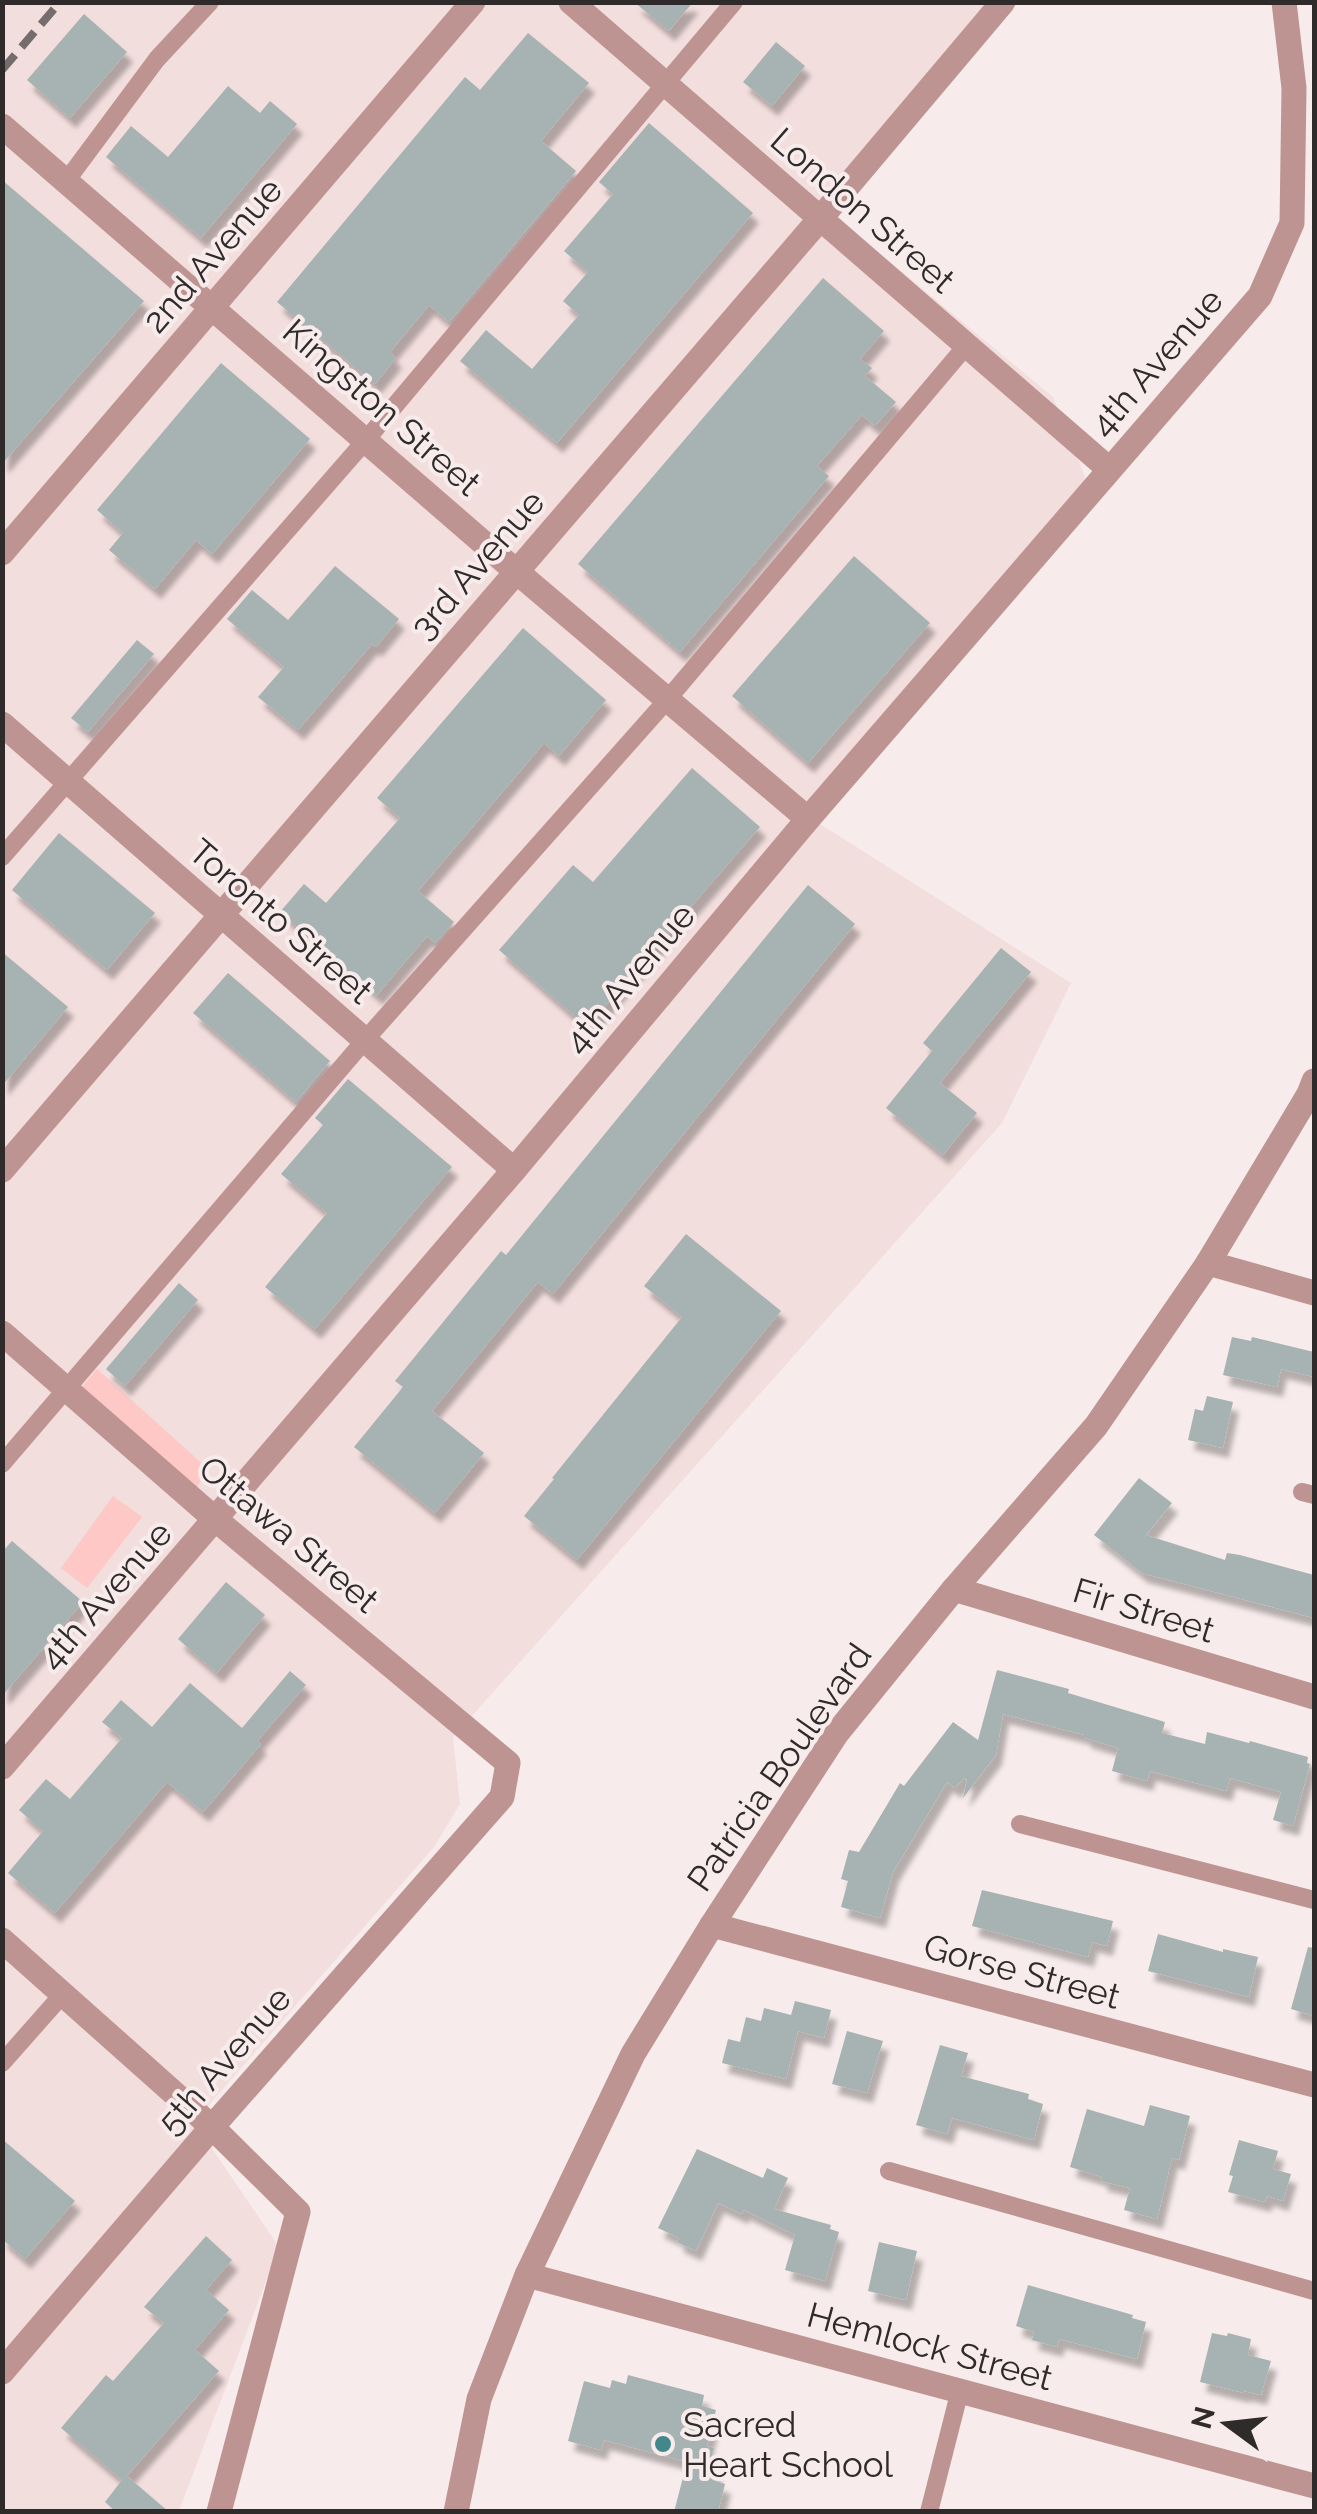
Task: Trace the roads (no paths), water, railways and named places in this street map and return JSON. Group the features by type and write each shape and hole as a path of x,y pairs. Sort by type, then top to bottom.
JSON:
{"street":[{"name":"2nd Avenue","path":"2,552 473,2"},
{"name":"London Street","path":"571,2 1110,469"},
{"name":"3rd Avenue","path":"2,1170 1003,2"},
{"name":"4th Avenue","path":"2,1767 514,1170 808,819 1260,296 1292,224 1294,88 1284,2"},
{"name":"Kingston Street","path":"2,126 808,819"},
{"name":"Toronto Street","path":"2,724 514,1170"},
{"name":"Patricia Boulevard","path":"456,2512 479,2399 527,2275 634,2054 712,1925 837,1733 954,1589 1096,1426 1208,1263 1314,1080"},
{"path":"1208,1263 1314,1293"},
{"name":"Ottawa Street","path":"2,1333 215,1519 508,1763 502,1797"},
{"name":"Fir Street","path":"954,1589 1314,1697"},
{"name":"5th Avenue","path":"2,2372 502,1797"},
{"name":"Gorse Street","path":"712,1925 1314,2085"},
{"path":"2,1940 212,2127 298,2212 220,2512"},
{"name":"Hemlock Street","path":"527,2275 1314,2486"}],"lane":[{"path":"67,180 158,59 210,2"},
{"path":"2,857 366,440 734,2"},
{"path":"2,1464 365,1040 667,700 966,346"},
{"path":"1020,1824 1314,1900"},
{"path":"2,2064 63,1994"},
{"path":"889,2171 1314,2291"},
{"path":"929,2512 960,2390"}],"railway":[{"path":"2,70 60,2"}],"place":[{"name":"Sacred Heart School","path":"663,2444"}]}
